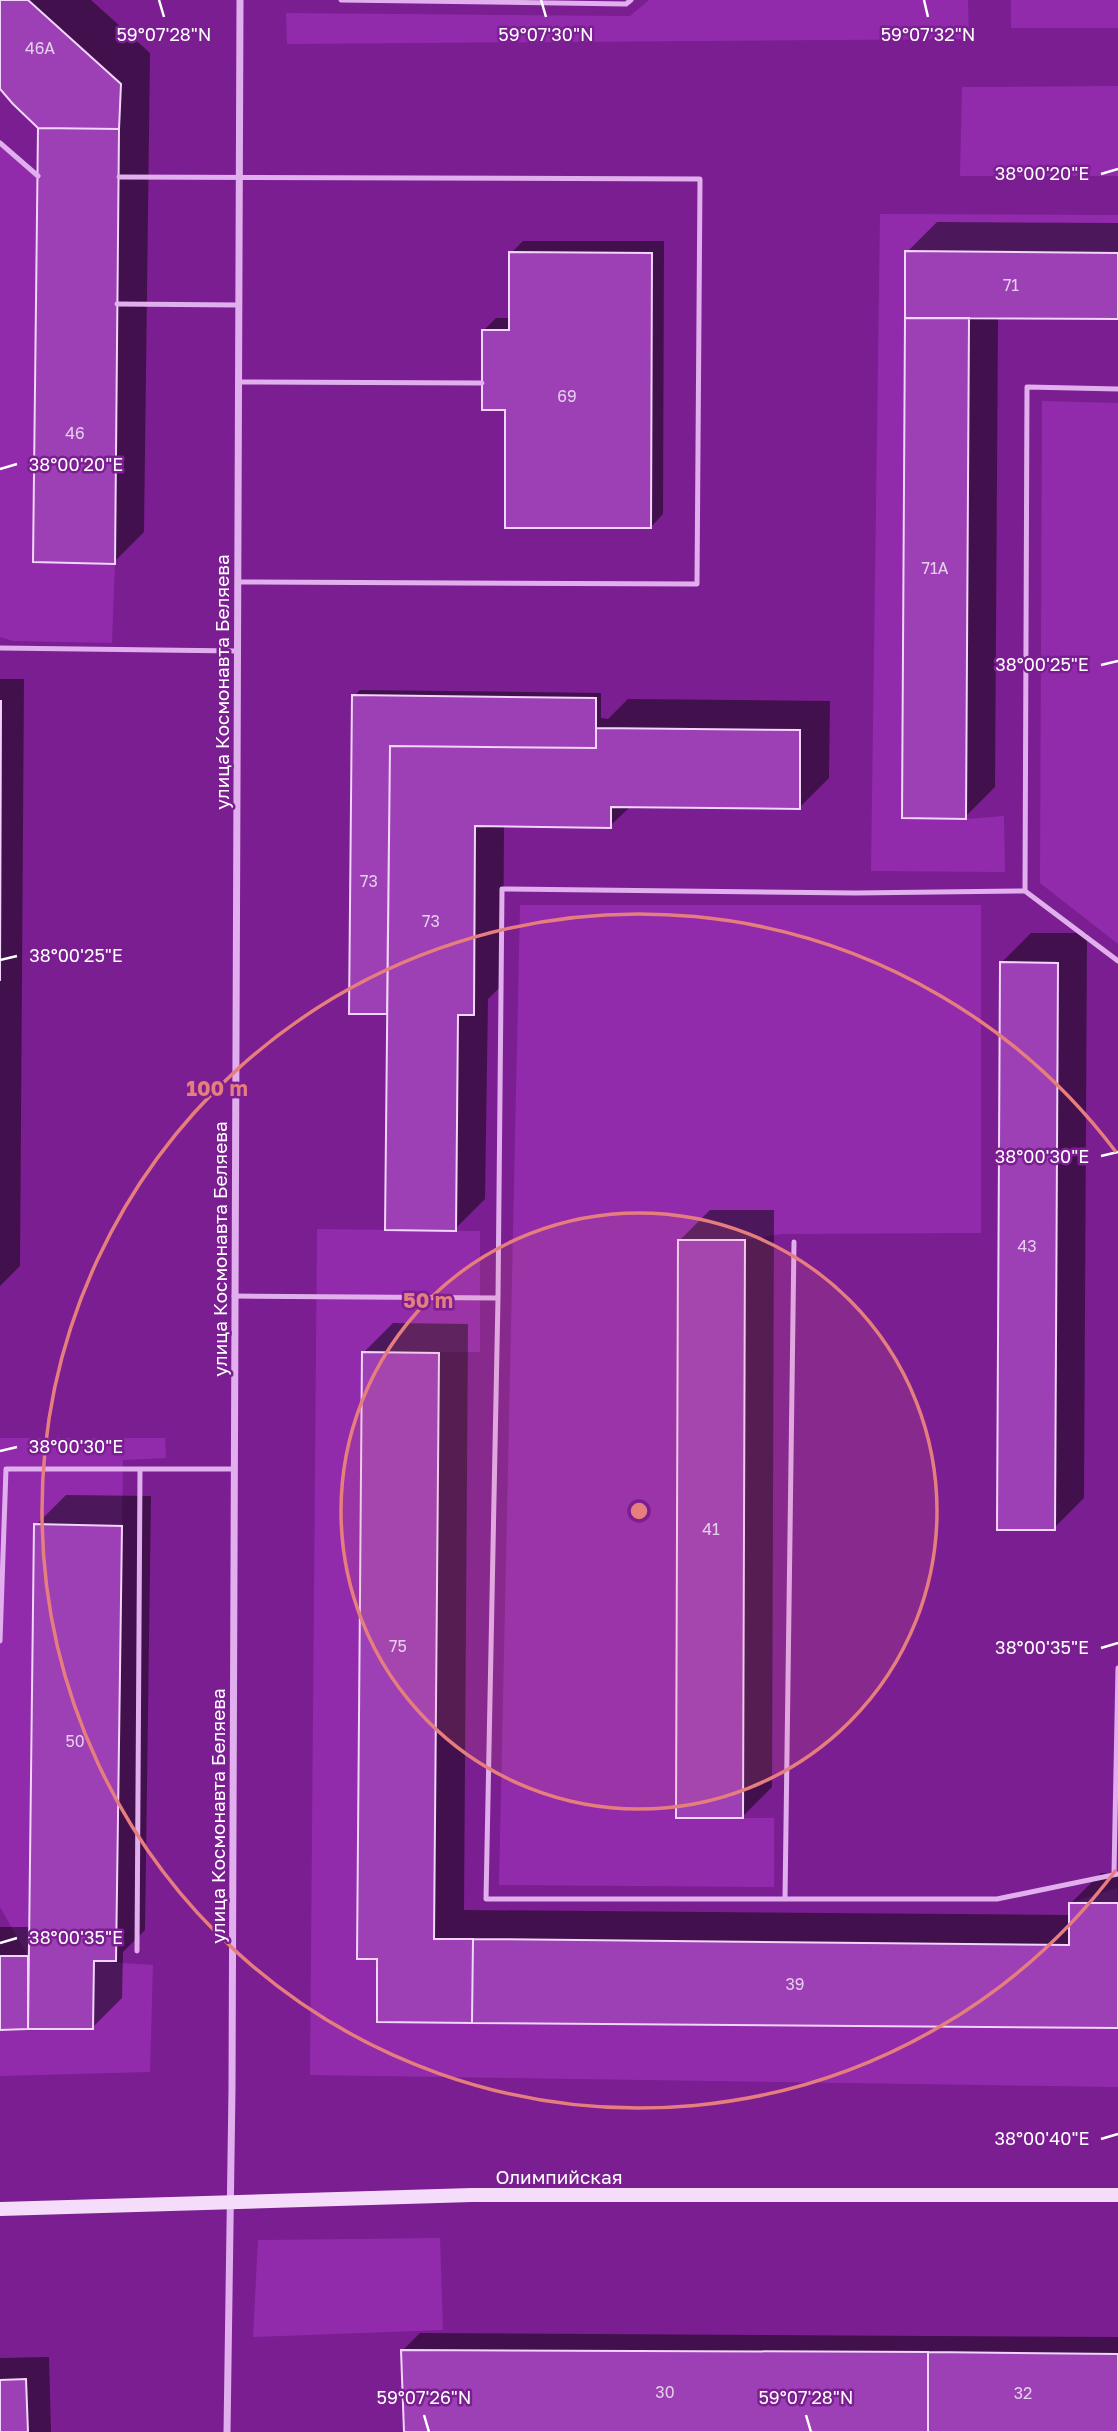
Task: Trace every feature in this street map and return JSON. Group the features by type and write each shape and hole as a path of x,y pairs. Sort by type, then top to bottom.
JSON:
{"main road":[{"name":"Олимпийская","path":"0,2209 472,2195 1118,2195"}],"street":[{"name":"улица Космонавта Беляева","path":"227,2432 231,2204 240,0"}],"lane":[{"path":"341,0 626,4 631,0"},
{"path":"0,143 38,176"},
{"path":"119,177 700,179 697,584 238,582"},
{"path":"117,304 239,305"},
{"path":"238,382 482,383"},
{"path":"1025,891 1027,387 1118,389"},
{"path":"0,648 237,651"},
{"path":"1118,961 1025,891 856,893 502,889 498,1298 486,1899 997,1899 1116,1874 1118,1668"},
{"path":"785,1899 794,1241"},
{"path":"234,1296 498,1298"},
{"path":"0,1641 3,1469 234,1469"},
{"path":"137,1951 140,1469"}],"shaded area":[{"path":"649,0 968,0 969,39 287,44 286,13 630,16"},
{"path":"1011,0 1118,0 1118,28 1011,28"},
{"path":"1118,86 1118,176 960,176 962,87"},
{"path":"0,143 38,176 33,562 115,564 112,643 13,641 0,637"},
{"path":"880,214 1118,215 1118,253 905,252 902,818 966,819 1004,816 1005,872 871,871"},
{"path":"1042,401 1118,403 1118,944 1040,883"},
{"path":"520,905 981,905 981,1233 781,1234 745,1240 678,1240 676,1818 774,1818 774,1887 499,1885"},
{"path":"317,1229 480,1231 480,1352 362,1353 357,1958 377,1959 377,2022 1118,2028 1118,2087 310,2075"},
{"path":"0,1438 165,1438 166,1458 123,1460 122,1526 34,1525 28,1956 0,1907"},
{"path":"1117,1888 1118,1903 1069,1903"},
{"path":"94,1961 153,1965 150,2072 0,2076 0,2031 93,2029"},
{"path":"440,2238 443,2330 253,2337 258,2240"}],"building":[{"path":"0,0 28,0 121,84 119,129 38,128 13,104 0,89"},
{"path":"38,128 119,129 115,564 33,562"},
{"path":"905,251 1118,253 1118,319 905,318"},
{"path":"509,252 652,253 651,528 505,528 505,410 482,410 482,330 509,330"},
{"path":"905,318 969,318 966,819 902,818"},
{"path":"352,695 596,698 596,748 390,746 387,1014 349,1014"},
{"path":"0,701 1,701 0,981"},
{"path":"596,728 800,730 800,809 611,807 611,828 475,826 474,1015 458,1015 456,1231 385,1230 390,746 596,748"},
{"path":"1000,962 1058,963 1055,1530 997,1530"},
{"path":"678,1240 745,1240 743,1818 676,1818"},
{"path":"362,1352 439,1353 434,1939 473,1939 472,2023 377,2022 377,1959 357,1959"},
{"path":"34,1524 122,1526 116,1961 94,1961 93,2029 28,2029"},
{"path":"1069,1903 1118,1903 1118,2028 472,2023 473,1939 1069,1945"},
{"path":"0,1956 28,1956 28,2029 0,2030"},
{"path":"401,2350 928,2352 928,2432 404,2432"},
{"path":"928,2352 1118,2354 1118,2432 928,2432"},
{"path":"26,2379 28,2432 0,2432 0,2380"}]}
